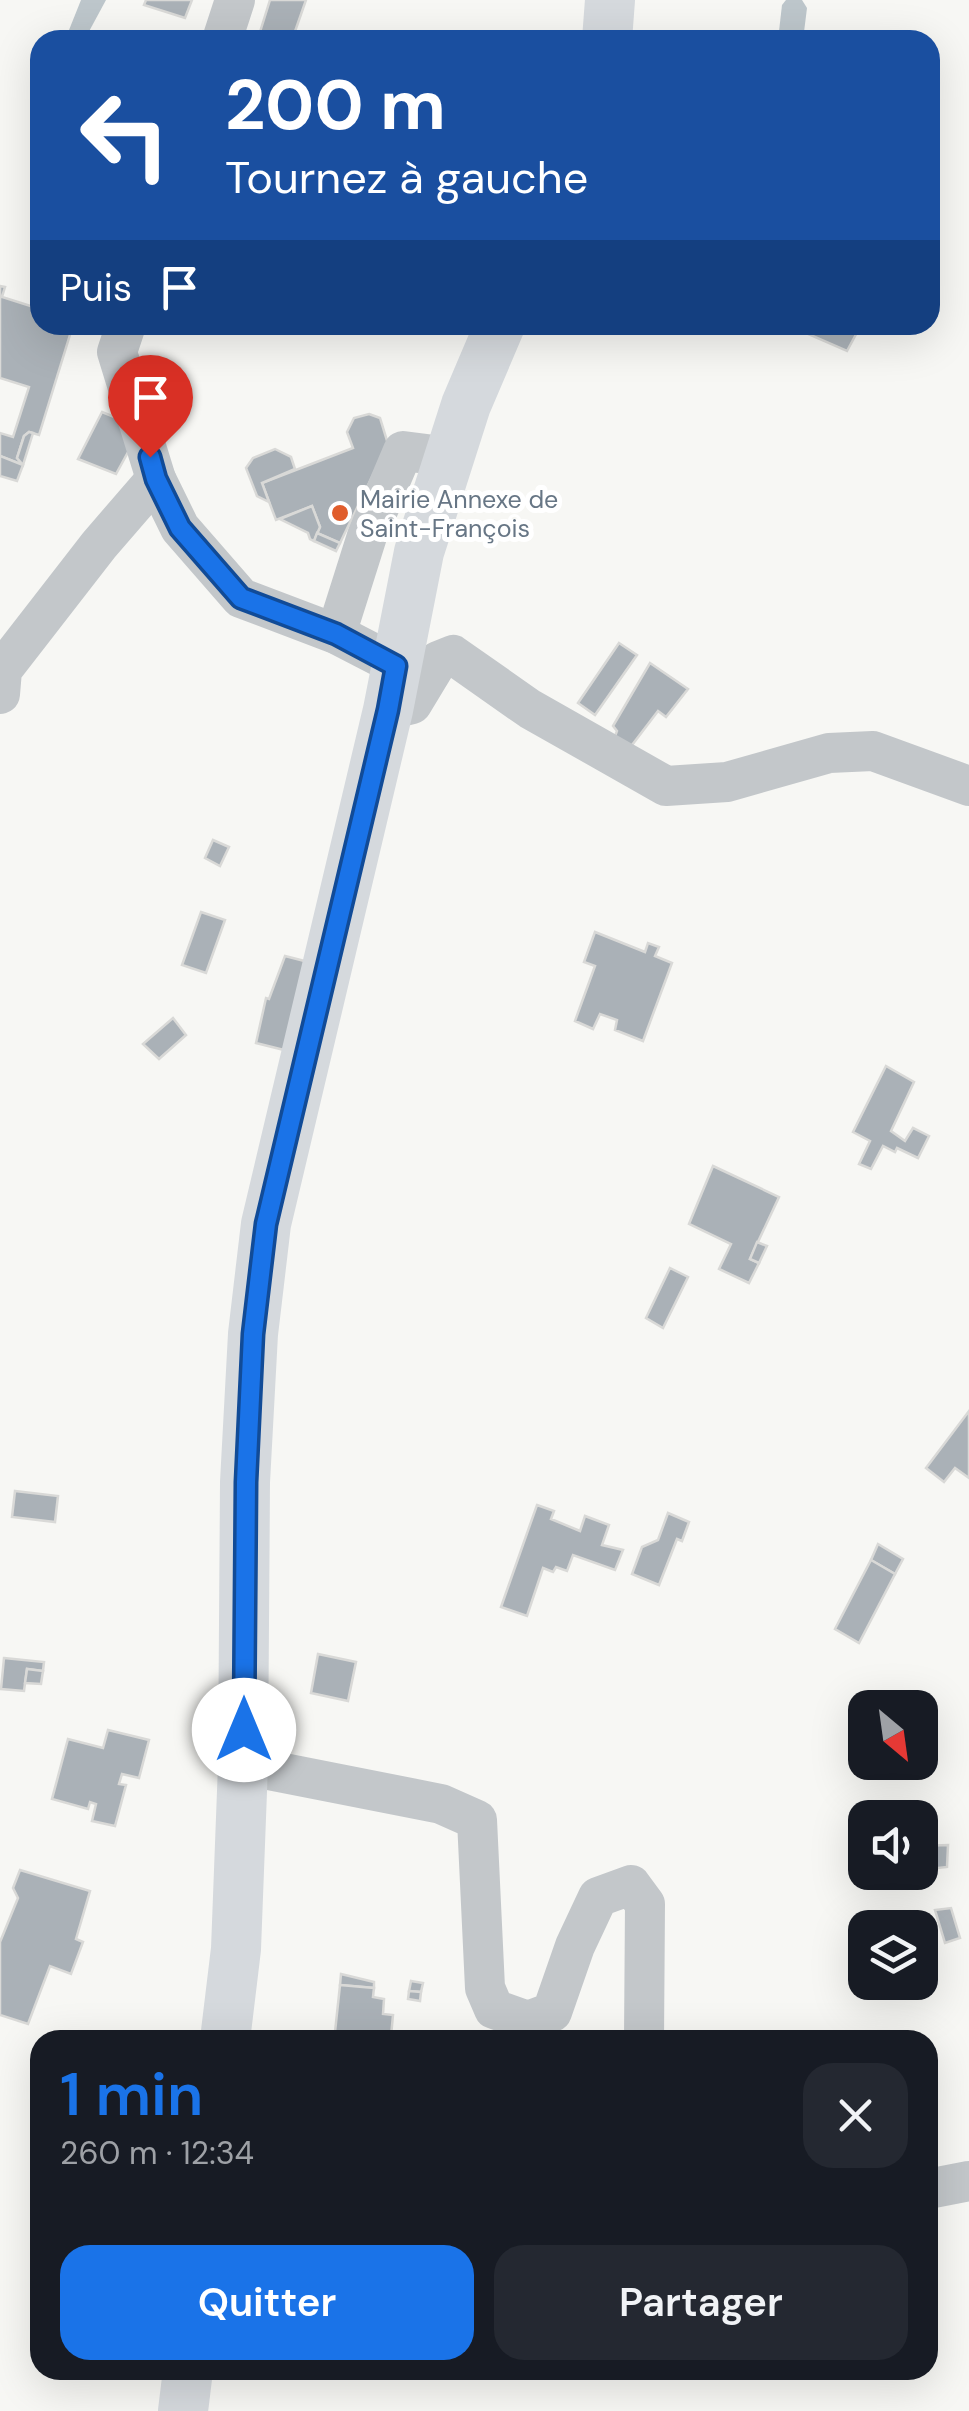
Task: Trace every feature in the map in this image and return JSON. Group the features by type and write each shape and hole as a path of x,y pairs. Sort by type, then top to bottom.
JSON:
{"main road":[{"path":"607,30 610,0"},
{"path":"227,2030 236,1949 244,1765 246,1482 253,1334 266,1224 392,688 419,552 466,406 496,335"},
{"path":"183,2411 187,2380"}],"street":[{"path":"225,30 235,0"},
{"path":"123,335 117,352 156,479 180,528 241,598 336,634 412,704 438,661 453,655 530,709 666,786 727,782 829,753 873,751 969,786"},
{"path":"336,634 367,536 403,452 450,457"},
{"path":"0,694 2,670 98,545 156,479"},
{"path":"244,1765 441,1804 477,1820 485,1988 494,2008 528,2021 552,2012 575,1946 598,1897 630,1885 644,1904 644,2030"},
{"path":"938,2187 969,2181"}],"shaded area":[{"path":"81,0 106,0 90,30 69,30"},
{"path":"786,0 802,0 807,8 804,30 779,30"}],"building":[{"path":"146,0 192,0 185,18 144,5"},
{"path":"270,0 306,0 296,30 261,30"},
{"path":"0,286 5,287 2,297 30,306 30,335 70,335 39,435 29,432 24,436 17,458 23,465 0,456 0,433 13,437 29,387 0,378"},
{"path":"810,335 856,335 847,351"},
{"path":"102,412 129,423 133,443 116,474 78,459"},
{"path":"369,414 380,418 388,444 340,543 317,533 320,527 312,506 276,520 262,483 353,448 347,432 354,418"},
{"path":"29,432 33,433 23,465 17,458"},
{"path":"275,449 291,457 295,469 262,483 269,502 257,496 246,468 253,458"},
{"path":"0,456 23,465 17,481 0,476"},
{"path":"312,506 320,527 314,541 308,533 280,519"},
{"path":"317,533 340,543 336,551 314,541"},
{"path":"619,643 637,655 595,715 578,703"},
{"path":"650,663 688,689 666,717 658,711 629,749 614,739 617,731 613,726"},
{"path":"213,840 229,847 220,866 205,858"},
{"path":"201,912 225,920 206,973 182,965"},
{"path":"595,932 645,952 648,943 659,947 655,956 672,963 643,1041 615,1030 617,1020 600,1014 593,1029 575,1021 595,966 584,962"},
{"path":"285,956 316,964 288,1051 256,1043 266,998 269,999"},
{"path":"173,1018 186,1035 159,1059 143,1044"},
{"path":"886,1066 914,1082 891,1131 905,1141 913,1128 929,1136 918,1158 883,1146 871,1169 859,1164 870,1141 853,1132"},
{"path":"713,1166 779,1197 750,1259 759,1263 749,1283 719,1269 731,1244 689,1224"},
{"path":"757,1242 767,1246 759,1263 750,1259"},
{"path":"670,1268 688,1277 663,1328 646,1318"},
{"path":"969,1411 969,1478 955,1468 944,1482 926,1468"},
{"path":"15,1491 58,1496 55,1522 12,1517"},
{"path":"537,1505 554,1511 551,1519 580,1531 585,1516 609,1525 602,1545 623,1550 615,1570 573,1555 567,1571 543,1568 527,1616 501,1607"},
{"path":"668,1513 689,1522 682,1541 677,1539 659,1585 632,1574 642,1547 658,1540"},
{"path":"878,1544 903,1559 895,1574 871,1560"},
{"path":"871,1560 895,1574 859,1643 835,1629"},
{"path":"318,1654 356,1662 348,1701 311,1693"},
{"path":"4,1658 44,1662 43,1671 27,1669 24,1691 1,1689"},
{"path":"27,1669 43,1671 41,1684 25,1683"},
{"path":"108,1730 149,1740 139,1778 122,1774 119,1784 126,1785 115,1826 92,1821 96,1804 90,1802 88,1809 52,1799 68,1739 103,1748"},
{"path":"938,1845 948,1845 947,1867 938,1868"},
{"path":"20,1870 90,1891 76,1939 83,1942 71,1974 50,1966 28,2024 0,2015 0,1942 18,1898 13,1888"},
{"path":"951,1908 960,1938 945,1943 935,1910"},
{"path":"341,1974 374,1982 374,1988 340,1985"},
{"path":"411,1981 423,1983 421,1992 409,1991"},
{"path":"340,1985 374,1988 373,1997 384,1999 383,2014 393,2015 392,2030 335,2030"},
{"path":"409,1991 421,1992 420,2001 408,1999"}],"place":[{"name":"Mairie Annexe de Saint-François","path":"340,513"}],"route":[{"path":"150,457 156,479 180,528 241,598 336,634 396,666 266,1224 253,1334 246,1482 244,1730"}]}
